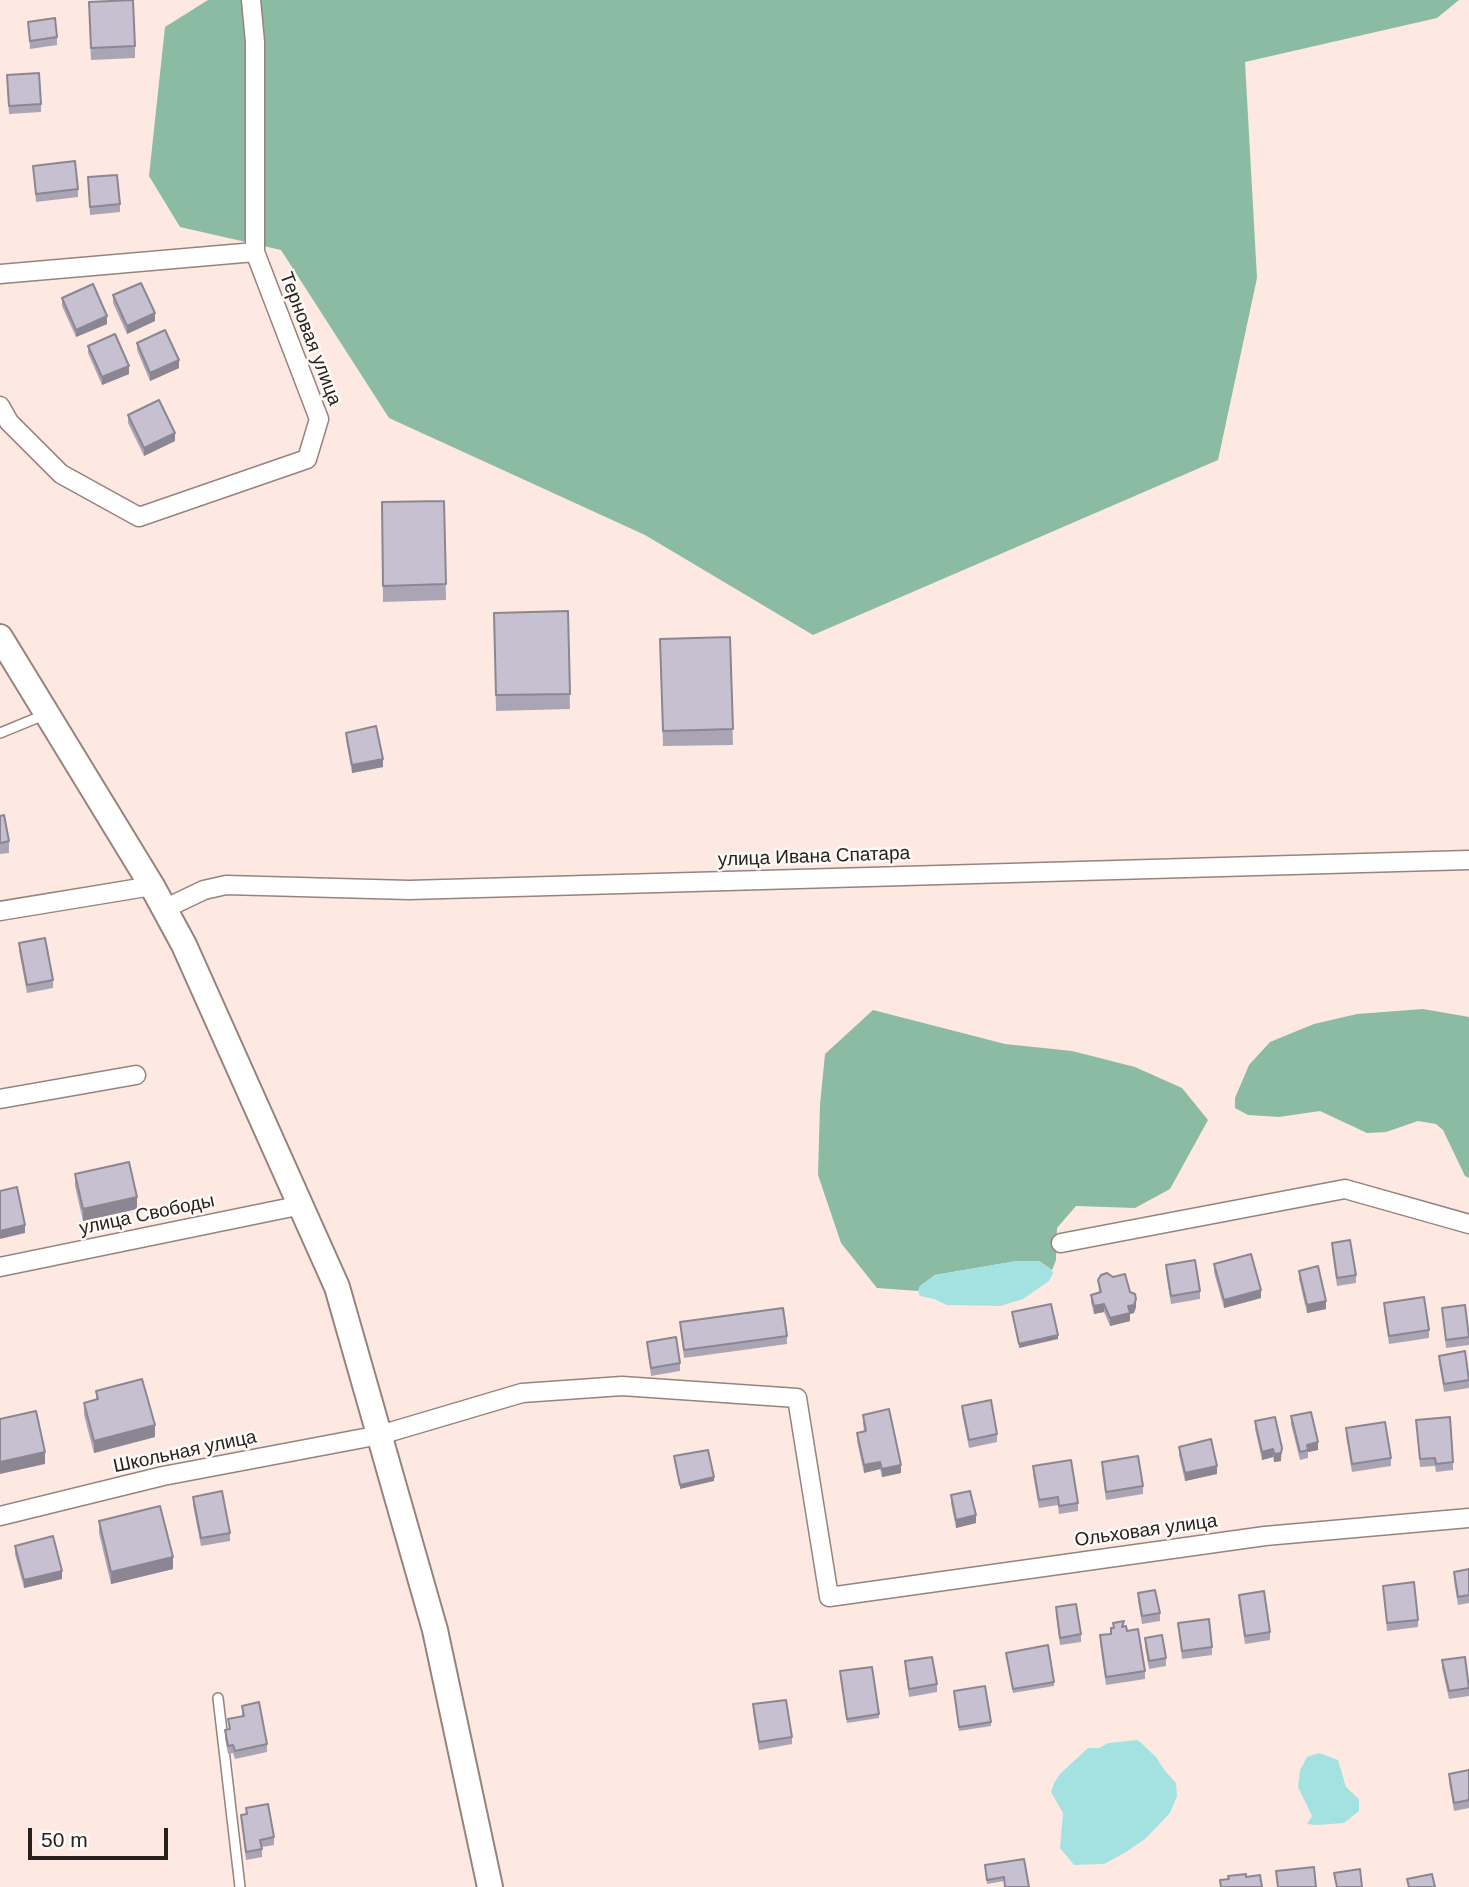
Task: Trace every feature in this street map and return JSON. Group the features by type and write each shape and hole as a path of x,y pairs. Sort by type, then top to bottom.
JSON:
{"main road":[{"path":"0,637 164,909 203,985 337,1287 435,1630 490,1887"}],"street":[{"name":"Терновая улица","path":"0,405 9,422 61,474 139,517 307,458 319,419 255,251 255,42 251,0"},
{"path":"0,274 255,251"},
{"name":"улица Ивана Спатара","path":"164,909 189,896 226,885 409,890 1469,860"},
{"path":"0,911 152,886"},
{"path":"0,1099 136,1075"},
{"path":"1061,1243 1345,1189 1469,1224"},
{"name":"улица Свободы","path":"0,1267 302,1205"},
{"name":"Школьная улица","path":"0,1516 163,1476 380,1436 522,1393 622,1386 797,1398 829,1597"},
{"name":"Ольховая улица","path":"829,1597 1265,1535 1469,1518"}],"lane":[{"path":"0,733 47,714"},
{"path":"218,1698 240,1887"}],"green space":[{"path":"208,0 1459,0 1437,18 1245,62 1257,278 1218,460 813,635 645,535 389,418 281,250 180,227 149,176 165,27"},
{"path":"1423,1009 1469,1017 1469,1178 1465,1176 1443,1130 1436,1124 1418,1121 1386,1132 1367,1133 1320,1111 1279,1117 1248,1115 1235,1108 1235,1098 1249,1065 1270,1042 1314,1024 1357,1014"},
{"path":"873,1010 1005,1044 1072,1051 1135,1067 1182,1088 1208,1120 1170,1189 1135,1208 1076,1206 1057,1228 1056,1260 1052,1270 1039,1261 1017,1261 935,1275 920,1286 918,1291 877,1288 841,1243 818,1175 825,1054"}],"water":[{"path":"1017,1261 1039,1261 1053,1273 1049,1281 1023,1299 1000,1306 947,1305 920,1296 918,1291 920,1286 935,1275"},
{"path":"1138,1740 1156,1757 1176,1783 1177,1796 1170,1813 1145,1839 1104,1864 1074,1865 1060,1848 1063,1813 1051,1792 1054,1783 1088,1748"},
{"path":"1319,1753 1338,1760 1346,1787 1359,1799 1359,1811 1344,1823 1307,1824 1312,1816 1298,1787 1300,1770 1307,1757"}],"building":[{"path":"133,0 135,46 91,48 89,2"},
{"path":"55,18 57,37 30,41 28,22"},
{"path":"39,73 41,104 9,106 7,75"},
{"path":"75,161 78,189 36,194 33,166"},
{"path":"117,175 120,204 90,207 88,177"},
{"path":"141,283 155,313 127,326 113,295"},
{"path":"93,284 107,316 76,330 62,298"},
{"path":"165,330 179,360 150,373 137,343"},
{"path":"115,334 129,366 102,377 88,346"},
{"path":"159,400 175,433 144,448 128,415"},
{"path":"444,501 446,584 383,586 382,502"},
{"path":"568,611 570,694 496,695 494,613"},
{"path":"730,637 733,729 663,731 660,639"},
{"path":"376,726 383,759 352,765 346,733"},
{"path":"4,815 9,841 0,843 0,816"},
{"path":"45,938 53,980 27,985 19,943"},
{"path":"129,1162 137,1197 83,1209 75,1174"},
{"path":"17,1187 25,1225 0,1231 0,1191"},
{"path":"1350,1240 1356,1275 1337,1278 1332,1243"},
{"path":"1251,1254 1261,1290 1224,1300 1214,1264"},
{"path":"1195,1260 1200,1291 1171,1296 1166,1265"},
{"path":"1318,1266 1326,1301 1307,1305 1299,1271"},
{"path":"1107,1273 1113,1277 1125,1274 1130,1292 1135,1294 1136,1299 1134,1305 1128,1306 1130,1313 1110,1318 1104,1304 1094,1306 1091,1295 1101,1292 1098,1280 1101,1275"},
{"path":"1424,1297 1429,1330 1389,1336 1384,1303"},
{"path":"1051,1304 1058,1335 1019,1344 1012,1312"},
{"path":"1465,1305 1469,1337 1446,1340 1442,1308"},
{"path":"783,1308 787,1336 684,1350 680,1322"},
{"path":"676,1337 680,1363 651,1368 647,1342"},
{"path":"1465,1351 1469,1380 1444,1384 1439,1356"},
{"path":"142,1379 155,1425 94,1441 84,1403 98,1399 96,1391"},
{"path":"991,1400 997,1434 969,1440 962,1406"},
{"path":"889,1409 901,1465 882,1469 880,1462 864,1465 857,1433 866,1431 863,1415"},
{"path":"36,1411 45,1452 0,1462 0,1419"},
{"path":"1311,1412 1318,1442 1307,1445 1308,1450 1300,1452 1291,1416"},
{"path":"1275,1417 1281,1453 1274,1454 1273,1449 1262,1452 1255,1421"},
{"path":"1450,1417 1453,1462 1436,1464 1435,1458 1420,1459 1416,1420"},
{"path":"1385,1422 1391,1458 1352,1464 1346,1428"},
{"path":"1211,1439 1217,1466 1185,1473 1179,1447"},
{"path":"708,1450 714,1477 680,1485 674,1456"},
{"path":"1138,1456 1143,1486 1106,1492 1102,1462"},
{"path":"1071,1460 1078,1503 1059,1506 1058,1497 1039,1500 1033,1466"},
{"path":"222,1491 230,1533 201,1538 193,1497"},
{"path":"970,1491 976,1515 956,1520 951,1495"},
{"path":"160,1506 173,1557 111,1572 99,1521"},
{"path":"53,1536 62,1571 24,1580 15,1546"},
{"path":"1469,1569 1469,1595 1458,1597 1454,1572"},
{"path":"1414,1582 1418,1620 1387,1623 1383,1586"},
{"path":"1155,1590 1160,1613 1142,1616 1138,1593"},
{"path":"1264,1591 1270,1632 1245,1636 1239,1595"},
{"path":"1076,1604 1081,1634 1060,1638 1056,1607"},
{"path":"1209,1619 1212,1647 1182,1651 1178,1623"},
{"path":"1124,1621 1122,1627 1126,1626 1127,1631 1138,1629 1145,1671 1106,1677 1100,1635 1111,1634 1113,1623"},
{"path":"1162,1635 1166,1658 1149,1661 1145,1638"},
{"path":"1048,1645 1054,1682 1013,1689 1006,1653"},
{"path":"932,1657 937,1684 909,1689 905,1661"},
{"path":"1465,1657 1469,1688 1449,1691 1442,1660"},
{"path":"872,1667 879,1714 847,1719 840,1671"},
{"path":"985,1686 991,1722 959,1727 954,1691"},
{"path":"786,1700 792,1737 759,1742 753,1704"},
{"path":"259,1702 267,1744 235,1751 233,1745 228,1746 225,1730 230,1729 228,1719 244,1716 242,1706"},
{"path":"1469,1770 1469,1800 1454,1803 1449,1774"},
{"path":"268,1804 274,1837 260,1840 262,1849 246,1852 241,1815 247,1814 246,1808"},
{"path":"1024,1859 1029,1887 1005,1887 1004,1877 987,1880 985,1865"},
{"path":"1314,1867 1316,1887 1278,1887 1276,1871"},
{"path":"1360,1869 1362,1887 1337,1887 1334,1873"},
{"path":"1246,1874 1246,1877 1260,1875 1262,1887 1221,1887 1220,1880"},
{"path":"1432,1874 1435,1887 1409,1887 1407,1879"}]}
